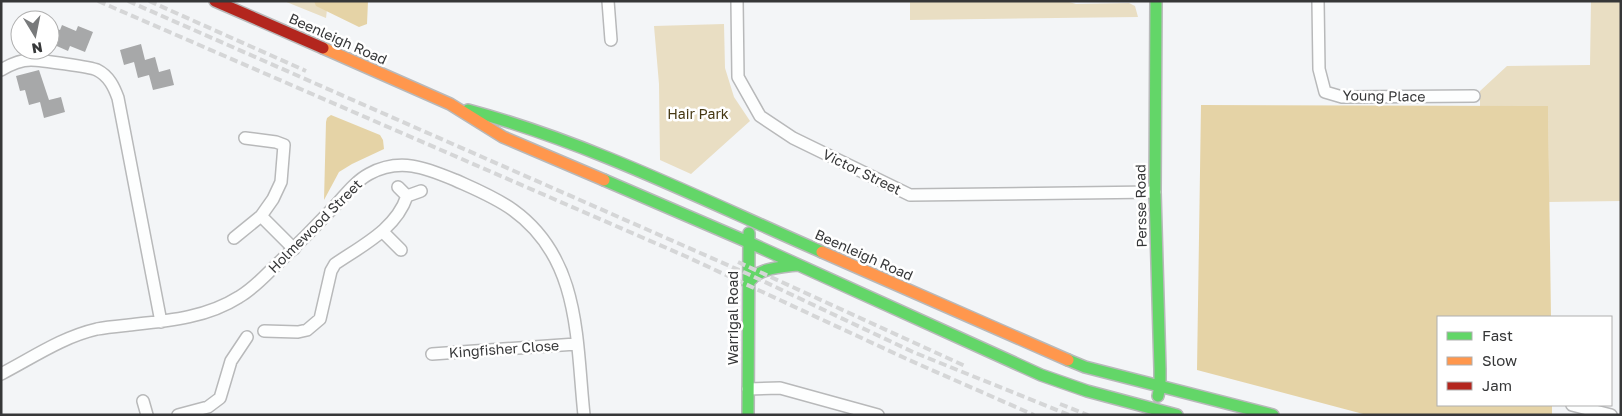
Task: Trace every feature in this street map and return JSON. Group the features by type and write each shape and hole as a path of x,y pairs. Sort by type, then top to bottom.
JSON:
{"main road":[{"name":"Beenleigh Road","path":"215,1 450,104 503,137 748,242 1041,375 1086,391 1177,415"},
{"name":"Persse Road","path":"1155,409 1160,386 1155,192 1156,1"},
{"name":"Beenleigh Road","path":"450,104 502,118 607,156 750,221 1085,367 1273,415"},
{"name":"Warrigal Road","path":"748,415 748,242 750,221"},
{"path":"748,284 752,277 763,272 797,265"}],"street":[{"path":"608,1 612,40"},
{"name":"Victor Street","path":"737,1 738,77 760,116 793,138 910,195 1155,192"},
{"name":"Young Place","path":"1318,1 1319,69 1325,92 1342,97 1474,96"},
{"path":"598,16 610,24"},
{"path":"1,70 13,63 30,60 96,69 106,76 114,87 118,98 161,322"},
{"path":"234,238 261,216 281,182 284,145 276,142 245,138"},
{"name":"Holmewood Street","path":"1,374 69,337 98,329 187,318 214,310 239,297 257,283 368,174 386,167 407,164 430,170 486,194 513,210 545,242 556,259 571,298 584,415"},
{"path":"398,187 407,196"},
{"path":"407,196 421,191"},
{"path":"264,331 298,332 307,330 320,319 330,271 335,264 383,232 403,208 407,196"},
{"path":"261,216 294,248"},
{"path":"383,232 401,250"},
{"path":"178,415 208,407 220,398 232,361 246,338"},
{"name":"Kingfisher Close","path":"432,354 576,344"},
{"path":"748,389 780,388 878,415"},
{"path":"143,401 148,415"},
{"path":"1576,406 1612,415"}],"green space":[{"path":"284,1 328,1 326,18"},
{"path":"910,1 1129,3 1135,6 1138,17 910,20"},
{"path":"1591,1 1621,1 1621,201 1549,202 1548,106 1480,106 1480,91 1507,66 1590,65"},
{"name":"Hair Park","path":"724,24 725,68 734,97 750,121 691,174 660,160 659,84 654,26"}],"shaded area":[{"path":"314,1 368,1 367,24 359,27 316,6"},
{"path":"1201,105 1548,106 1551,316 1437,316 1437,406 1552,406 1552,415 1367,415 1197,370"},
{"path":"331,115 380,135 383,140 384,149 339,172 324,200 326,122 327,118"}],"building":[{"path":"62,25 76,31 78,26 93,32 85,52 70,46 68,51 60,47 60,30"},
{"path":"141,44 145,60 155,57 159,72 170,69 174,85 153,90 149,75 138,78 134,62 124,65 120,50"},
{"path":"39,70 49,100 61,97 65,112 44,118 40,102 29,105 25,90 20,91 16,76"}],"railway":[{"path":"98,1 685,256 909,360 1034,415"},
{"path":"128,1 748,274 913,352 1069,415"},
{"path":"149,1 306,71"},
{"path":"738,262 965,366"},
{"path":"1060,404 1088,415"}],"traffic: fast":[{"path":"1156,1 1155,192 1160,369 1158,396"},
{"path":"468,110 514,123 603,156 822,252"},
{"path":"604,180 748,242 1041,375 1087,391 1177,415"},
{"path":"748,415 749,233"},
{"path":"748,284 763,271 797,265"},
{"path":"1068,360 1085,367 1273,415"}],"traffic: slow":[{"path":"323,48 450,104 503,137 604,180"},
{"path":"822,252 1068,360"}],"traffic: jam":[{"path":"215,1 323,48"}]}
